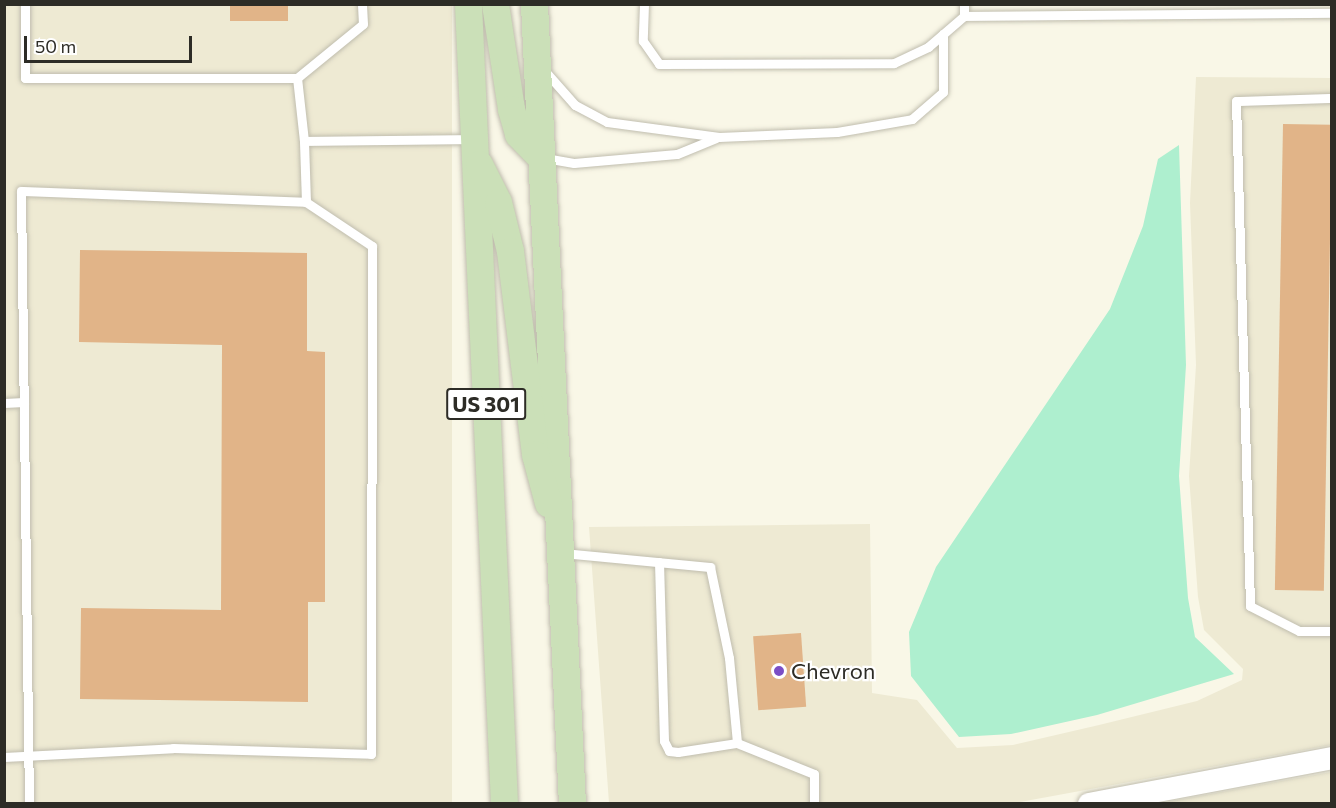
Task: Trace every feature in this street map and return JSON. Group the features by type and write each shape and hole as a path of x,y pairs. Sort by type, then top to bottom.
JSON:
{"main road":[{"name":"US 301","path":"468,4 504,804"},
{"path":"495,4 516,126 527,147 542,158"},
{"name":"US 301","path":"534,4 562,553 572,804"},
{"path":"474,148 498,202 510,251 535,454 562,553"}],"street":[{"path":"1089,804 1332,758"}],"lane":[{"path":"25,4 25,78 297,78 363,24 362,4"},
{"path":"644,4 643,40 659,64 894,63 944,34 964,16 1332,13"},
{"path":"964,4 964,16"},
{"path":"1040,4 1040,16"},
{"path":"538,62 575,105 607,122 719,137 837,132 912,119 943,92 944,34"},
{"path":"297,78 304,141 306,202"},
{"path":"1332,98 1236,101 1250,606 1299,631 1332,631"},
{"path":"542,158 574,163 677,154 719,137"},
{"path":"304,141 474,148"},
{"path":"4,757 29,756 173,748 371,754 372,246 306,202 21,191 29,756 29,804"},
{"path":"4,403 24,402"},
{"path":"562,553 710,567 729,658 738,743"},
{"path":"659,562 664,741 669,751 678,752 738,743 814,774 814,804"}],"shaded area":[{"path":"5,5 452,5 452,804 5,804"},
{"path":"1196,77 1331,78 1331,745 1014,803 609,803 589,527 870,524 872,693 917,700 957,748 1013,745 1099,725 1197,701 1242,680 1243,669 1204,630 1198,597 1189,476 1196,365 1190,203"},
{"path":"1179,145 1186,365 1179,476 1188,598 1195,637 1234,674 1097,715 1011,734 959,737 911,676 909,632 936,567 1110,309 1143,226 1158,159"},
{"path":"1331,772 1331,803 1161,803"}],"building":[{"path":"230,4 288,4 288,21 230,21"},
{"path":"1283,124 1332,125 1324,591 1275,590"},
{"path":"80,250 307,253 307,351 325,352 325,602 308,602 308,702 80,699 81,608 221,610 222,345 79,342"},
{"name":"Chevron","path":"801,633 806,707 758,710 753,636"}],"place":[{"name":"Chevron","path":"779,671"}]}
